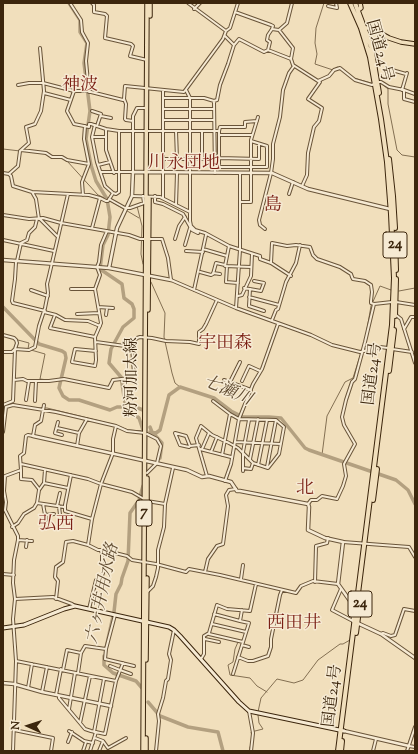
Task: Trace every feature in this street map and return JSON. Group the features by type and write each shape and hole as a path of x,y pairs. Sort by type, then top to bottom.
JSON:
{"highway":[{"name":"国道24号","path":"350,3 363,28"},
{"name":"国道24号","path":"340,751 395,302 392,209 386,137 370,46 355,3"}],"main road":[{"name":"粉河加太線","path":"148,131 147,60 149,3"},
{"name":"粉河加太線","path":"146,622 147,592 143,499 146,461 147,275 144,239 148,173 149,3"},
{"path":"358,10 361,8 360,3"},
{"path":"363,28 371,28 389,38 414,44"},
{"name":"粉河加太線","path":"143,499 147,473 146,461"},
{"name":"粉河加太線","path":"145,751 146,562"},
{"path":"3,628 24,625 74,606 114,614 174,630 201,658 239,702 249,711 343,730"}],"street":[{"path":"70,3 81,20 82,32 88,43 86,61 88,92"},
{"path":"92,3 94,5 94,12 105,14 106,16 105,38 131,44 133,46 130,56 147,60"},
{"path":"188,3 194,9 226,31"},
{"path":"194,9 200,3"},
{"path":"133,121 125,119 125,86 181,93 184,92 226,31 230,28 238,3"},
{"path":"279,30 287,23 292,3"},
{"path":"328,6 337,8 336,3"},
{"path":"235,12 273,26 267,40 270,42 268,50"},
{"path":"272,29 279,30 293,48 291,59 294,66 318,81"},
{"path":"224,36 234,45"},
{"path":"214,173 214,101 217,100 220,85 234,45 239,40 264,52 268,50 291,59"},
{"path":"9,174 18,166 21,150 28,143 26,126 34,125 41,111 44,92 40,48"},
{"path":"265,229 260,225 259,220 271,173 273,144 280,117 283,90 289,73 294,66"},
{"path":"318,81 329,76 338,68 355,80 372,85 381,82 389,87 415,94"},
{"path":"392,70 406,74 403,90 404,99 415,102"},
{"path":"302,186 307,175 308,153 314,126 319,122 322,108 308,99 320,82 318,81"},
{"path":"18,84 43,83 74,91 88,92 124,100"},
{"path":"186,90 190,98 190,224 193,229 229,246 260,256 260,259 270,263 290,276"},
{"path":"74,91 67,110 74,124 86,127"},
{"path":"163,91 163,198"},
{"path":"44,92 71,100"},
{"path":"163,98 204,98 214,101"},
{"path":"109,268 116,232 132,196 133,116 137,108 147,108"},
{"path":"163,109 214,109"},
{"path":"92,112 111,118"},
{"path":"101,116 92,137 98,165 105,186 113,193 118,194 120,131"},
{"path":"240,202 251,202 251,141 258,117"},
{"path":"163,120 214,120"},
{"path":"251,141 268,146 267,167 219,167 220,127 245,127 245,122 257,121"},
{"path":"83,195 83,180 89,164 84,139 86,127 89,127 90,124 106,129 120,131 219,131"},
{"path":"106,129 106,150 114,173"},
{"path":"176,131 176,159"},
{"path":"202,131 202,159"},
{"path":"219,135 252,135"},
{"path":"92,137 106,137"},
{"path":"219,158 259,159 259,144"},
{"path":"21,150 46,152 53,157 62,157 67,160 89,164"},
{"path":"163,159 214,159"},
{"path":"98,165 110,162"},
{"path":"101,172 271,173 302,186 366,204 392,209"},
{"path":"3,173 9,174"},
{"path":"176,205 177,173"},
{"path":"236,308 240,250 240,173"},
{"path":"9,174 11,176 13,186 32,192 83,195 100,198 108,200 126,209 144,203 146,196"},
{"path":"289,194 293,182"},
{"path":"20,244 27,240 29,233 35,227 38,219 36,199 32,192"},
{"path":"108,200 113,193"},
{"path":"3,352 12,352 15,349 29,350 34,348 48,296 47,284 68,194"},
{"path":"132,196 155,196 163,198 190,212"},
{"path":"155,196 155,202 163,204 182,214 190,228 196,232 206,234"},
{"path":"92,228 100,198"},
{"path":"3,215 38,219 116,232 144,239 161,239 164,241 171,280"},
{"path":"175,239 178,226 185,217"},
{"path":"38,219 57,236"},
{"path":"185,246 190,228"},
{"path":"96,351 75,349 72,362 95,366 97,342 95,337 101,323 95,289 100,275 98,267 101,245 108,231"},
{"path":"194,290 206,234"},
{"path":"3,240 54,251"},
{"path":"270,263 272,243 275,242 287,246 300,245 310,247 313,255 317,259 340,267 351,274 353,279 365,281 371,286 371,302 374,304 355,379 352,382 342,417 344,425 355,443 344,464 346,476 337,499 322,496 317,500 311,500 308,504"},
{"path":"20,244 12,301 13,304 55,314 64,320 88,321 100,326"},
{"path":"272,320 279,305 286,282 296,263 300,245"},
{"path":"229,246 226,266 226,282 238,282"},
{"path":"186,251 203,251 227,256"},
{"path":"238,296 242,295 251,276 252,254"},
{"path":"3,260 109,268 171,280 236,308 311,335 332,345 362,351 380,347 412,352"},
{"path":"213,273 216,263 226,266 251,267"},
{"path":"200,272 211,275 213,273 220,274"},
{"path":"244,288 261,291 264,284 254,281"},
{"path":"71,289 95,289"},
{"path":"250,289 249,306 264,311"},
{"path":"31,290 48,296"},
{"path":"249,297 279,305"},
{"path":"14,380 62,380 109,388 113,380 130,378 134,374 132,347 133,342 137,338 140,337 199,344 199,332 206,324 217,300"},
{"path":"374,304 395,302 415,305"},
{"path":"98,307 113,308"},
{"path":"106,316 107,308"},
{"path":"77,314 99,312"},
{"path":"55,314 50,328 95,337"},
{"path":"394,315 400,318 415,363"},
{"path":"404,329 411,318 415,317"},
{"path":"225,481 232,457 239,419 260,371 278,323"},
{"path":"3,335 16,339 17,343 15,349 12,401 4,404"},
{"path":"97,342 132,347"},
{"path":"226,388 240,362"},
{"path":"242,381 249,366 260,371"},
{"path":"224,380 251,390"},
{"path":"26,400 29,381"},
{"path":"35,401 36,381"},
{"path":"207,476 201,449 196,438 201,426 209,433 243,452 253,463 268,468 279,454 284,427 276,420 239,419 213,401"},
{"path":"3,432 5,409 8,406 15,405 33,409 44,408 116,426 127,431 146,434 160,443 157,463 147,473"},
{"path":"33,436 35,425 42,421 44,408"},
{"path":"222,455 230,414"},
{"path":"77,446 79,433 87,419"},
{"path":"250,460 258,419"},
{"path":"249,420 243,452 243,470 251,469 253,463"},
{"path":"258,465 267,420"},
{"path":"267,467 276,420"},
{"path":"58,422 55,433 62,435"},
{"path":"88,545 92,519 101,484 113,454 113,439 116,426"},
{"path":"57,428 79,433"},
{"path":"190,446 186,436 175,433 180,445 190,446 199,445"},
{"path":"201,449 209,433"},
{"path":"39,490 32,480 21,479 20,456 24,453 26,436 28,435 187,470 202,476 207,476 233,484 240,492 308,504"},
{"path":"211,452 217,437"},
{"path":"235,442 281,444"},
{"path":"201,449 232,457"},
{"path":"21,464 88,479 132,492 143,499 165,504"},
{"path":"147,592 154,583 158,564 158,550 164,527 165,504 173,468"},
{"path":"13,751 14,684 16,661 13,627 15,599 14,560 18,536 12,527 5,510 6,502 4,481 6,475 21,470"},
{"path":"12,527 18,523 24,514 34,508 37,503 39,490 44,483 45,470"},
{"path":"72,475 64,507 66,512 92,519"},
{"path":"44,483 68,488"},
{"path":"205,572 208,559 217,546 223,544 228,512 226,495 228,490 236,489"},
{"path":"60,493 58,506 60,515"},
{"path":"37,503 64,507"},
{"path":"43,504 46,520 45,523"},
{"path":"308,504 308,530 343,542 409,547 415,557"},
{"path":"45,515 54,514"},
{"path":"315,582 316,546 326,543 328,538"},
{"path":"18,540 32,541"},
{"path":"26,547 27,540"},
{"path":"56,599 58,581 55,577 56,567 63,562 66,542 73,541 101,550 128,556 132,560 158,564 186,572 189,569 241,579 296,593 301,586 315,582 338,584"},
{"path":"343,542 338,584 353,605 355,622"},
{"path":"89,609 96,580 101,578 105,568 102,563 101,550"},
{"path":"241,579 243,565"},
{"path":"3,574 14,576"},
{"path":"201,658 204,654 204,636 209,633 217,605 250,611 256,584"},
{"path":"341,588 332,610 381,634 415,658"},
{"path":"238,657 248,661 253,661 268,656 282,590"},
{"path":"15,599 52,597 74,606"},
{"path":"381,634 383,633 391,636 395,635 404,609 415,611"},
{"path":"240,621 242,610"},
{"path":"114,614 105,659 134,666"},
{"path":"214,614 249,624 233,674"},
{"path":"212,624 246,632"},
{"path":"156,751 159,721 158,714 166,681 168,679 171,660 169,654 174,630"},
{"path":"209,633 243,643 249,647"},
{"path":"205,640 219,642"},
{"path":"69,709 81,653 84,647 86,645 106,649"},
{"path":"81,653 67,650 57,695 85,729 95,732 105,734 117,675 123,663"},
{"path":"16,661 116,681"},
{"path":"28,688 32,664"},
{"path":"42,692 47,666"},
{"path":"110,666 131,674"},
{"path":"80,724 90,676"},
{"path":"90,751 95,738 104,679"},
{"path":"3,683 14,684 42,692 111,706"},
{"path":"249,711 253,734 251,751"},
{"path":"407,751 415,727"},
{"path":"14,730 54,738 51,751"},
{"path":"343,730 415,747"},
{"path":"68,742 70,731 86,742 93,743"},
{"path":"95,738 103,741 108,748 126,738"},
{"path":"373,751 376,738"},
{"path":"99,751 103,741"},
{"path":"83,751 86,742"}],"waterway":[{"name":"六ヶ井用水路","path":"69,3 80,20 80,32 87,43 84,63 90,111 86,139 91,165 96,181 107,199 110,217 108,235 103,245 100,269 122,284 124,298 132,304 134,309 134,318 123,327 111,349 109,363 121,377 125,403 143,410"},
{"path":"324,3 316,28 315,43 317,54 315,64 333,70 337,67 340,68"},
{"path":"354,78 371,83"},
{"path":"382,84 388,89 388,104 397,150 402,155 415,157"},
{"path":"3,149 20,151"},
{"path":"67,161 98,195 107,199"},
{"path":"107,199 139,218"},
{"path":"137,206 142,226 141,254 143,264"},
{"path":"151,282 165,313 164,337 175,383 180,387"},
{"path":"366,335 371,306 380,286 391,290"},
{"path":"399,291 415,288"},
{"name":"七瀬川","path":"3,307 39,344 65,353 66,358 59,388 63,396 69,400 79,400 110,410 117,407 124,407 139,418 143,430"},
{"path":"18,340 29,343 28,349"},
{"path":"31,350 45,354 40,379 48,380"},
{"path":"322,455 327,416 345,382 353,378 360,356"},
{"name":"七瀬川","path":"150,432 156,433 160,430 169,395 180,387 214,398 231,411 243,417 281,418 305,448 396,480 408,490 415,504"},
{"path":"3,421 5,406 14,404 19,405"},
{"path":"38,408 47,408 116,425 128,430 143,431"},
{"name":"六ヶ井用水路","path":"150,427 152,432 162,443 160,458"},
{"name":"七瀬川","path":"149,433 156,437"},
{"name":"六ヶ井用水路","path":"106,648 114,612 116,594 121,584 128,561 130,513 139,500 143,486"},
{"path":"258,712 261,698 277,679 294,683 303,680 318,660 340,644 350,640"},
{"path":"238,642 235,649 233,662 228,665 230,675 250,678 257,686 267,692"},
{"name":"六ヶ井用水路","path":"104,656 104,665 113,673 136,681 142,688"},
{"name":"六ヶ井用水路","path":"148,702 160,716 188,727 218,732 223,751"},
{"path":"252,736 251,732 263,729 259,723 258,715"}],"district":[{"name":"神波","path":"80,87"},
{"name":"川永団地","path":"184,165"},
{"name":"島","path":"273,207"},
{"name":"宇田森","path":"225,345"},
{"name":"北","path":"305,490"},
{"name":"弘西","path":"56,526"},
{"name":"西田井","path":"294,625"}]}
